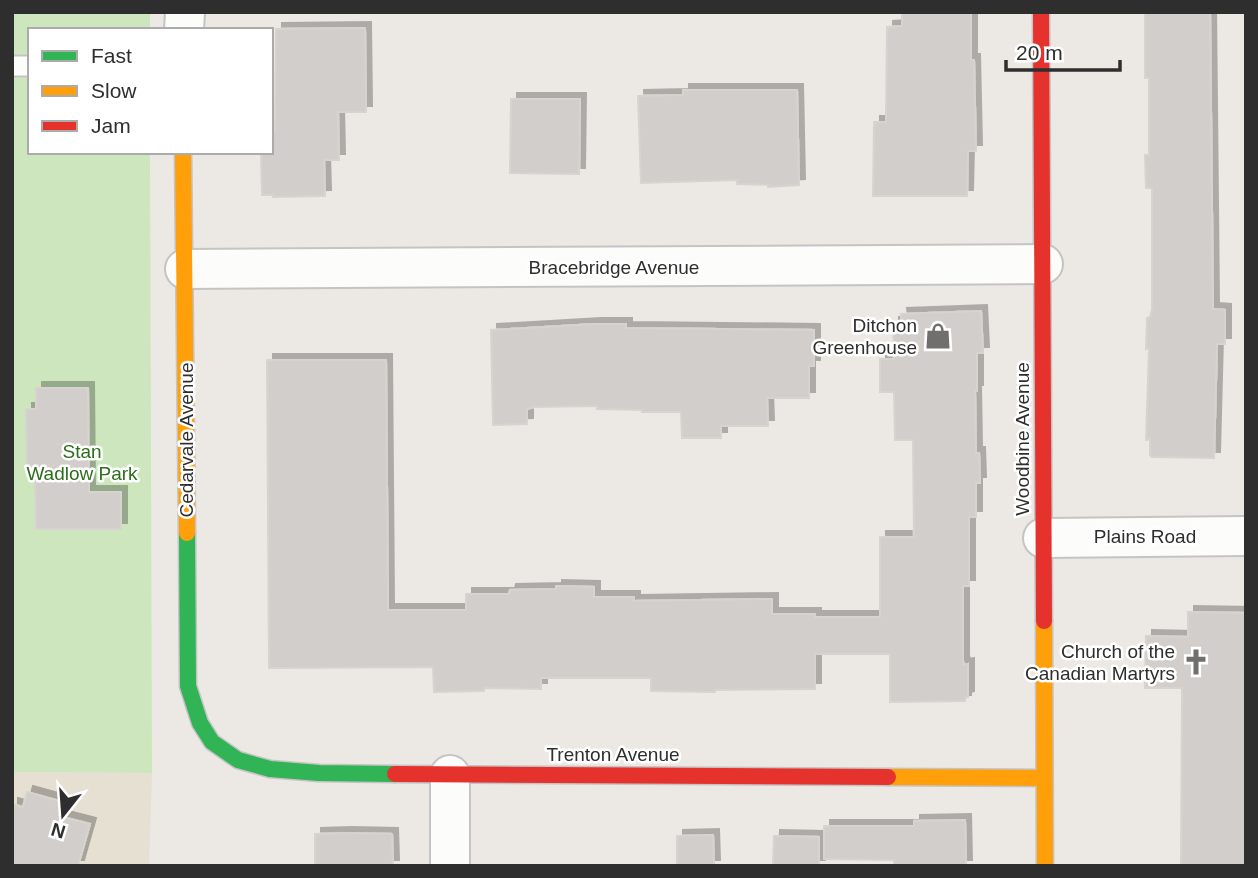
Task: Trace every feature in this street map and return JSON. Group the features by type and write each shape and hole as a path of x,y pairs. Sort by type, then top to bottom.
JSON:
{"street":[{"name":"Woodbine Avenue","path":"1041,12 1045,866"},
{"name":"Cedarvale Avenue","path":"183,154 188,686 200,726"},
{"name":"Bracebridge Avenue","path":"184,269 1044,264"},
{"name":"Plains Road","path":"1044,538 1246,536"},
{"name":"Trenton Avenue","path":"200,726 212,744 239,762 271,769 319,773 1043,778"},
{"path":"450,775 450,866"}],"shaded area":[{"path":"12,772 152,773 149,866 12,866"}],"green space":[{"name":"Stan Wadlow Park","path":"12,12 150,12 150,28 28,28 28,154 150,154 152,773 12,772"}],"building":[{"path":"902,12 971,12 976,151 968,151 967,196 873,196 874,122 886,122 887,27 902,26"},
{"path":"1145,12 1210,12 1213,309 1225,310 1225,344 1217,344 1214,458 1152,457 1150,439 1146,440 1149,348 1146,349 1147,318 1150,317 1152,309 1152,188 1146,188 1149,78 1145,78"},
{"path":"365,28 366,112 338,112 339,160 324,160 325,196 262,195 261,154 273,154 275,131 276,29"},
{"path":"683,90 797,90 799,185 768,187 737,184 737,180 641,183 638,96 683,95"},
{"path":"511,99 580,99 579,174 510,173"},
{"path":"981,311 983,353 977,353 975,391 976,453 979,453 980,483 976,483 976,517 969,517 969,586 963,586 963,661 964,665 968,664 968,697 965,701 890,702 890,654 815,654 815,689 715,692 651,691 651,678 541,678 541,689 484,688 484,691 434,692 433,667 269,668 267,360 386,360 388,610 466,610 466,594 509,594 510,590 556,589 556,586 594,587 594,597 634,597 634,601 772,599 772,614 880,617 880,537 914,537 913,440 895,440 894,392 880,392 880,359 894,359 893,323 902,323 901,314"},
{"path":"626,324 626,328 814,330 814,366 809,366 809,398 767,398 768,426 721,426 721,438 682,438 681,412 597,409 597,406 534,407 527,409 527,424 493,425 491,330"},
{"path":"36,388 88,388 89,492 121,492 121,529 36,529 35,471 27,471 26,409 36,409"},
{"path":"1188,612 1246,613 1246,866 1181,866 1182,688 1145,688 1146,636 1188,637"},
{"path":"27,792 63,802 59,816 90,824 78,866 12,866 12,804 23,807"},
{"path":"965,820 966,866 894,866 894,860 824,859 824,826 914,826 914,821"},
{"path":"315,834 392,834 393,866 315,866"},
{"path":"713,835 714,866 677,866 677,836"},
{"path":"774,836 819,837 819,866 773,866"}],"traffic: fast":[{"path":"187,533 188,686 200,723 212,742 238,760 270,769 395,774"}],"traffic: slow":[{"path":"183,154 187,533"},
{"path":"1044,621 1045,866"},
{"path":"888,777 1043,778"}],"traffic: jam":[{"path":"1041,12 1044,621"},
{"path":"395,774 888,777"}],"place":[{"name":"Ditchon Greenhouse","path":"938,336"},
{"name":"Church of the Canadian Martyrs","path":"1196,662"}]}
